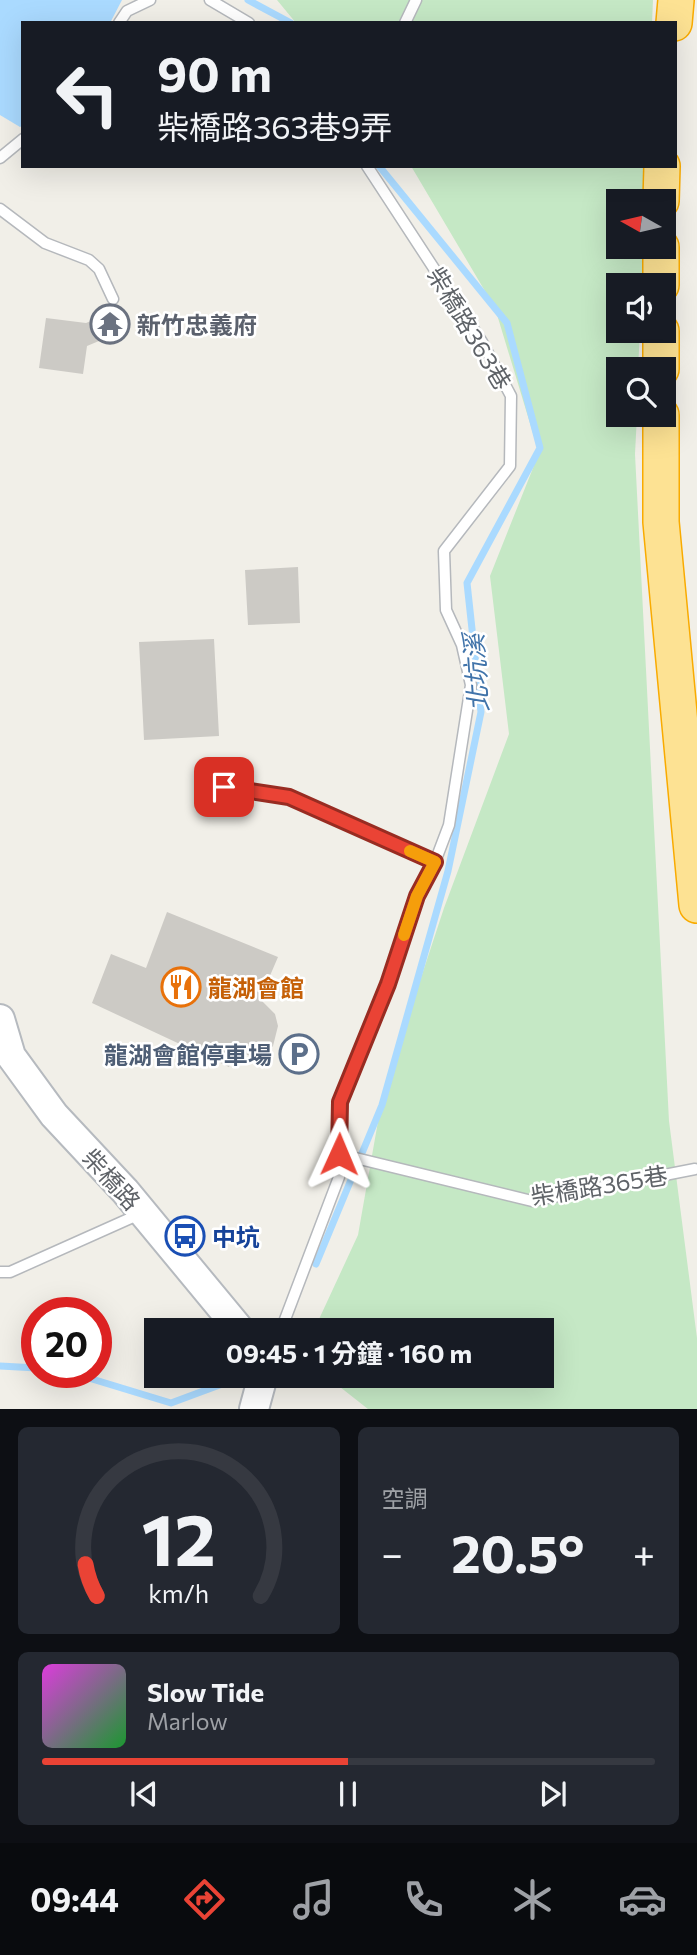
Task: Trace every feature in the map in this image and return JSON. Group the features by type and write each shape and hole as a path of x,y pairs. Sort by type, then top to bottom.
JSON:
{"highway":[{"path":"674,21 676,0"},
{"path":"662,168 662,189"},
{"path":"661,427 661,522 697,905"}],"main road":[{"name":"柴橋路","path":"0,1019 11,1055 54,1115 142,1213 230,1318"},
{"path":"254,1409 260,1388"}],"lane":[{"path":"120,21 127,11 129,0"},
{"path":"127,11 150,0"},
{"path":"210,0 246,21"},
{"path":"406,21 416,0"},
{"path":"0,158 21,141"},
{"name":"柴橋路363巷","path":"286,1318 339,1177 340,1102 388,984 417,896 435,862 449,825 471,685 462,645 446,610 444,551 510,466 512,396 482,342 368,168"},
{"path":"0,209 45,243 89,260 99,269 113,299"},
{"path":"202,783 289,797 435,862"},
{"name":"柴橋路365巷","path":"339,1154 532,1200 695,1169"},
{"path":"0,1272 10,1272 142,1213"}],"green space":[{"path":"277,0 653,0 652,21 294,21"},
{"path":"412,168 646,168 645,189 606,189 606,259 643,259 642,273 606,273 606,343 639,343 639,357 606,357 606,427 636,427 635,454 669,1121 697,1338 697,1409 368,1409 341,1388 554,1388 554,1318 320,1318 358,1235 383,1093 444,908 509,734 490,576 539,453 495,308"}],"water":[{"path":"0,0 122,0 111,21 21,21 21,126 0,115"}],"building":[{"path":"122,308 130,328 87,346 83,374 39,368 46,318 86,323"},
{"path":"298,567 300,623 248,625 245,570"},
{"path":"214,639 219,736 144,740 139,642"},
{"name":"龍湖會館","path":"167,912 278,957 260,999 275,1014 278,1026 273,1046 265,1055 256,1057 235,1052 229,1067 92,1003 111,954 146,968"}],"waterway":[{"name":"北坑溪","path":"248,0 287,21"},
{"name":"北坑溪","path":"316,1264 382,1105 448,871 481,712 467,583 540,448 507,323 381,168"},
{"name":"北坑溪","path":"0,1366 21,1367"},
{"name":"北坑溪","path":"112,1385 171,1403 211,1388"}],"slow traffic":[{"path":"404,935 417,896 435,862 410,851"}],"place":[{"name":"新竹忠義府","path":"110,324"},
{"name":"龍湖會館","path":"181,987"},
{"name":"龍湖會館停車場","path":"299,1054"},
{"name":"中坑","path":"185,1236"}],"route":[{"path":"224,787 289,797 435,862 417,896 388,984 340,1102 339,1154"}]}
